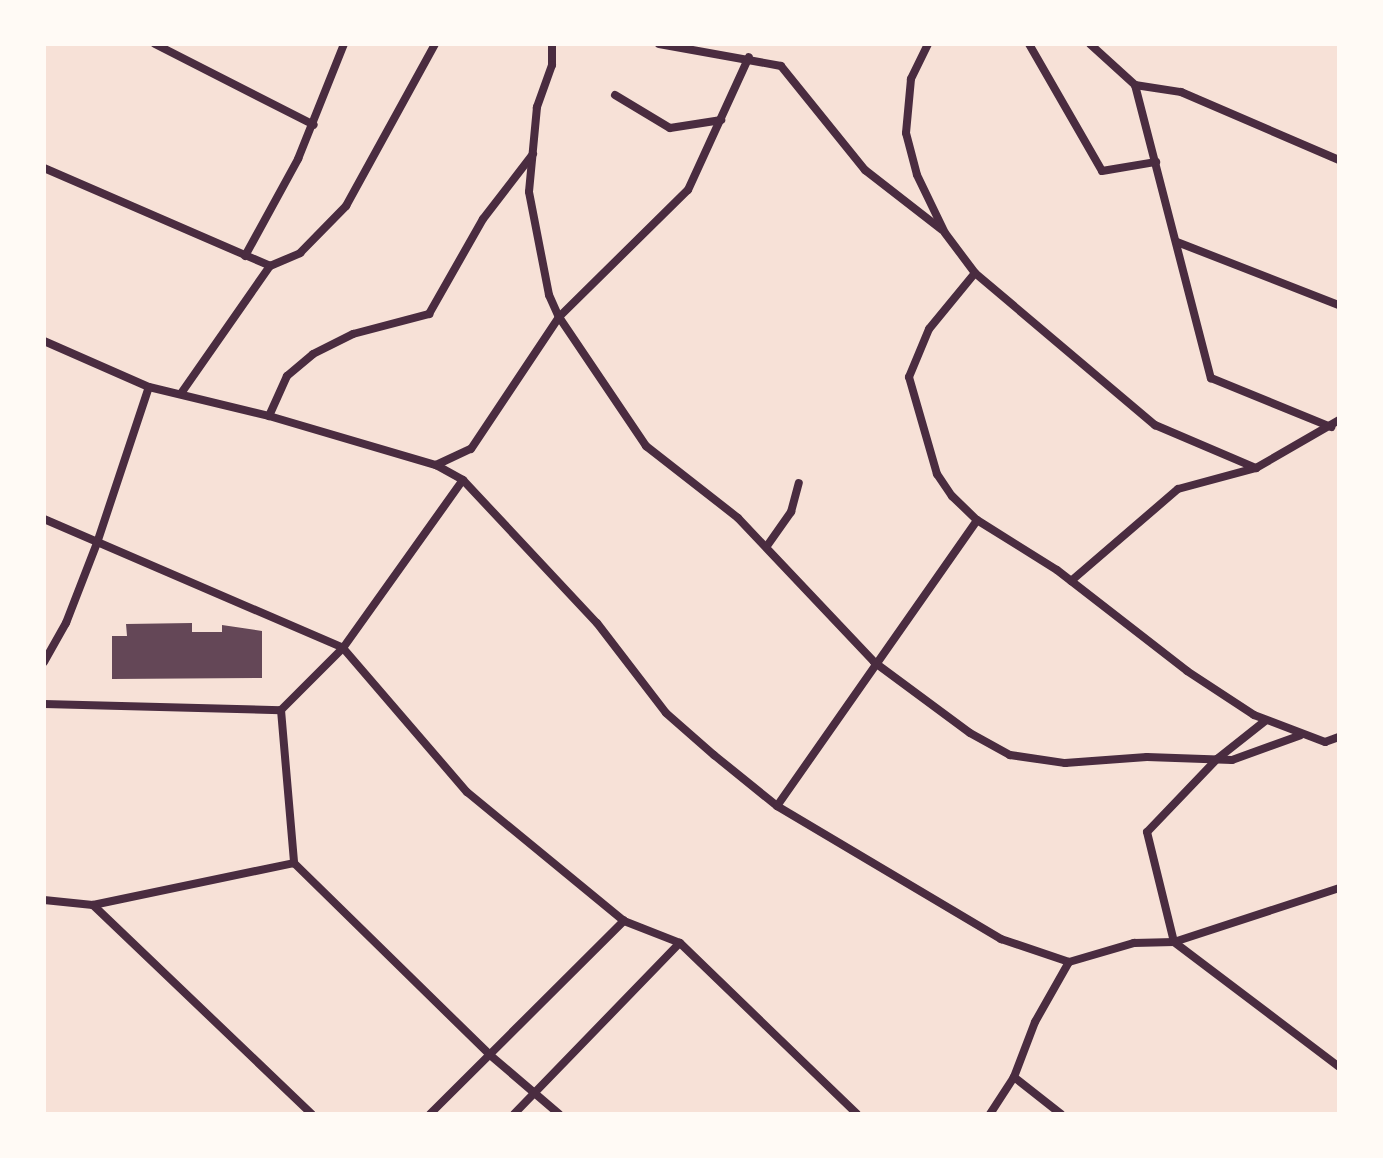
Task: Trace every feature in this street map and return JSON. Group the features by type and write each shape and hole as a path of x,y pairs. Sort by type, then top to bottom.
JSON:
{"street":[{"path":"155,44 314,125"},
{"path":"245,256 314,125 344,44"},
{"path":"182,392 270,266 300,253 346,206 435,44"},
{"path":"552,44 552,65 537,107 529,192 549,295 559,317 646,446 767,546 874,662 970,733 1010,755 1065,763 1232,760 1301,735"},
{"path":"659,44 749,57 781,66 865,170 945,233"},
{"path":"928,44 911,79 906,133 917,175 945,233 975,273 1155,425 1256,468"},
{"path":"1029,44 1102,171 1156,162"},
{"path":"1090,44 1135,85 1211,378 1335,424"},
{"path":"436,465 471,449 559,317 688,190 749,57"},
{"path":"1135,85 1181,92 1339,160"},
{"path":"615,95 670,128 721,120"},
{"path":"269,416 287,376 313,354 353,334 429,314 483,219 533,154"},
{"path":"44,168 270,266"},
{"path":"1177,242 1339,305"},
{"path":"975,273 929,329 909,377 937,474 977,520 1071,581 1187,671 1265,721 1325,742 1339,737"},
{"path":"44,341 149,387 182,392 436,465 463,480 587,612 666,713 777,806 1001,939 1069,962 1134,943 1174,942 1339,888"},
{"path":"44,662 66,623 97,543 149,387"},
{"path":"1071,581 1178,489 1256,468 1335,424"},
{"path":"44,704 281,710 343,648 463,480"},
{"path":"767,546 791,512 799,483"},
{"path":"44,519 343,648 467,792 624,921 680,943 857,1114"},
{"path":"777,806 874,662 977,520"},
{"path":"281,710 294,863 490,1055 559,1114"},
{"path":"1265,721 1217,759 1147,832 1174,942 1339,1067"},
{"path":"44,900 93,905 294,863"},
{"path":"93,905 312,1114"},
{"path":"430,1114 624,921"},
{"path":"514,1114 680,943"},
{"path":"990,1114 1014,1077 1035,1022 1069,962"},
{"path":"1014,1077 1061,1114"}],"building":[{"path":"192,623 192,632 222,632 222,625 262,631 262,678 112,679 112,636 127,636 126,624"}]}
